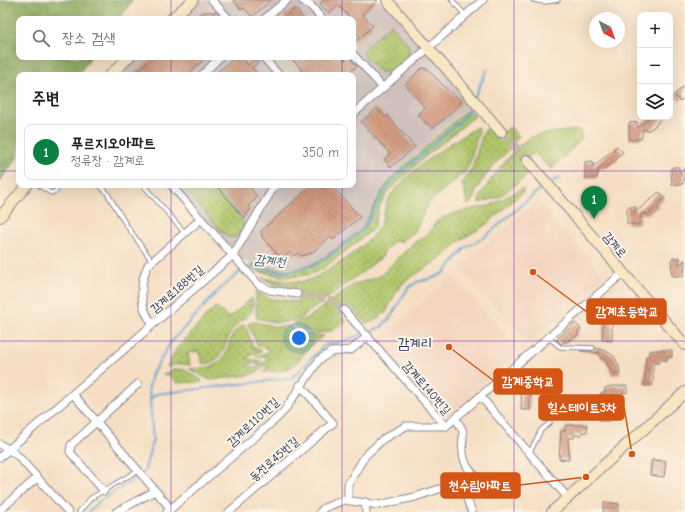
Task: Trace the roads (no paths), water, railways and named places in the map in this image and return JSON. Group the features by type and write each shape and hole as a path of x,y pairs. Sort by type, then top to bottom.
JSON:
{"main road":[{"path":"174,16 193,0"},
{"path":"387,0 501,132"},
{"path":"113,72 126,60"},
{"name":"감계로","path":"527,160 551,190 685,345"},
{"path":"0,217 24,188"},
{"path":"552,512 685,392"}],"street":[{"path":"212,0 226,16"},
{"path":"268,16 287,0"},
{"path":"302,0 311,6 319,16"},
{"path":"356,111 483,0"},
{"path":"356,57 383,88"},
{"path":"205,72 217,60"},
{"path":"266,60 276,72"},
{"path":"174,188 256,281 270,290 297,294"},
{"name":"감계로188번길","path":"0,457 233,255 274,188"},
{"path":"153,324 146,316 141,299 145,271 148,265 201,219"},
{"path":"348,500 348,484 365,456 383,439 406,426 446,426 623,274"},
{"name":"감계로140번길","path":"344,310 374,342 446,426"},
{"name":"감계로110번길","path":"169,510 284,411 300,385 319,360 327,354 351,350 368,336"},
{"path":"104,491 69,449 71,445 138,384"},
{"name":"동전로45번길","path":"229,512 333,423 300,385"},
{"path":"74,394 155,491 169,510"},
{"path":"480,396 568,498"},
{"path":"455,418 463,429 464,457 468,468 476,476 489,484 509,486"},
{"path":"0,444 18,456 68,512"},
{"path":"463,488 476,476"},
{"path":"4,510 37,478"},
{"path":"320,512 324,508 348,500 379,505 415,497 448,486 463,488"},
{"path":"463,488 472,512"},
{"path":"116,512 155,491"},
{"path":"365,502 366,512"}],"lane":[{"path":"452,0 466,15"},
{"path":"532,0 544,2 558,0"},
{"path":"42,188 51,194 58,188"},
{"path":"102,188 152,262"},
{"path":"146,188 185,234"},
{"path":"548,337 560,347 593,348"},
{"path":"529,453 541,430 550,423"},
{"path":"79,512 91,498 138,472"}],"waterway":[{"name":"감계천","path":"475,96 487,70"},
{"name":"감계천","path":"144,473 153,439 149,387 152,374 171,342 220,289 246,267 284,272 296,270 315,265 336,251 365,228 378,200 394,178 457,124 464,117 472,104"},
{"path":"550,182 560,178"},
{"path":"367,333 381,327 390,318 408,288 417,282 433,278 444,273 465,248 486,236 545,185"},
{"path":"151,399 156,394 292,378 325,345 341,342 363,334"},
{"name":"감계천","path":"89,512 98,502 140,476"}],"tunnel":[{"path":"501,132 527,160"},
{"path":"297,294 329,299 344,310"}],"place":[{"name":"푸르지오아파트","path":"594,219"},
{"name":"감계초등학교","path":"533,272"},
{"name":"감계중학교","path":"449,347"},
{"name":"힐스테이트3차","path":"632,454"},
{"name":"천수림아파트","path":"586,477"}],"district":[{"name":"감계리","path":"415,343"}]}
